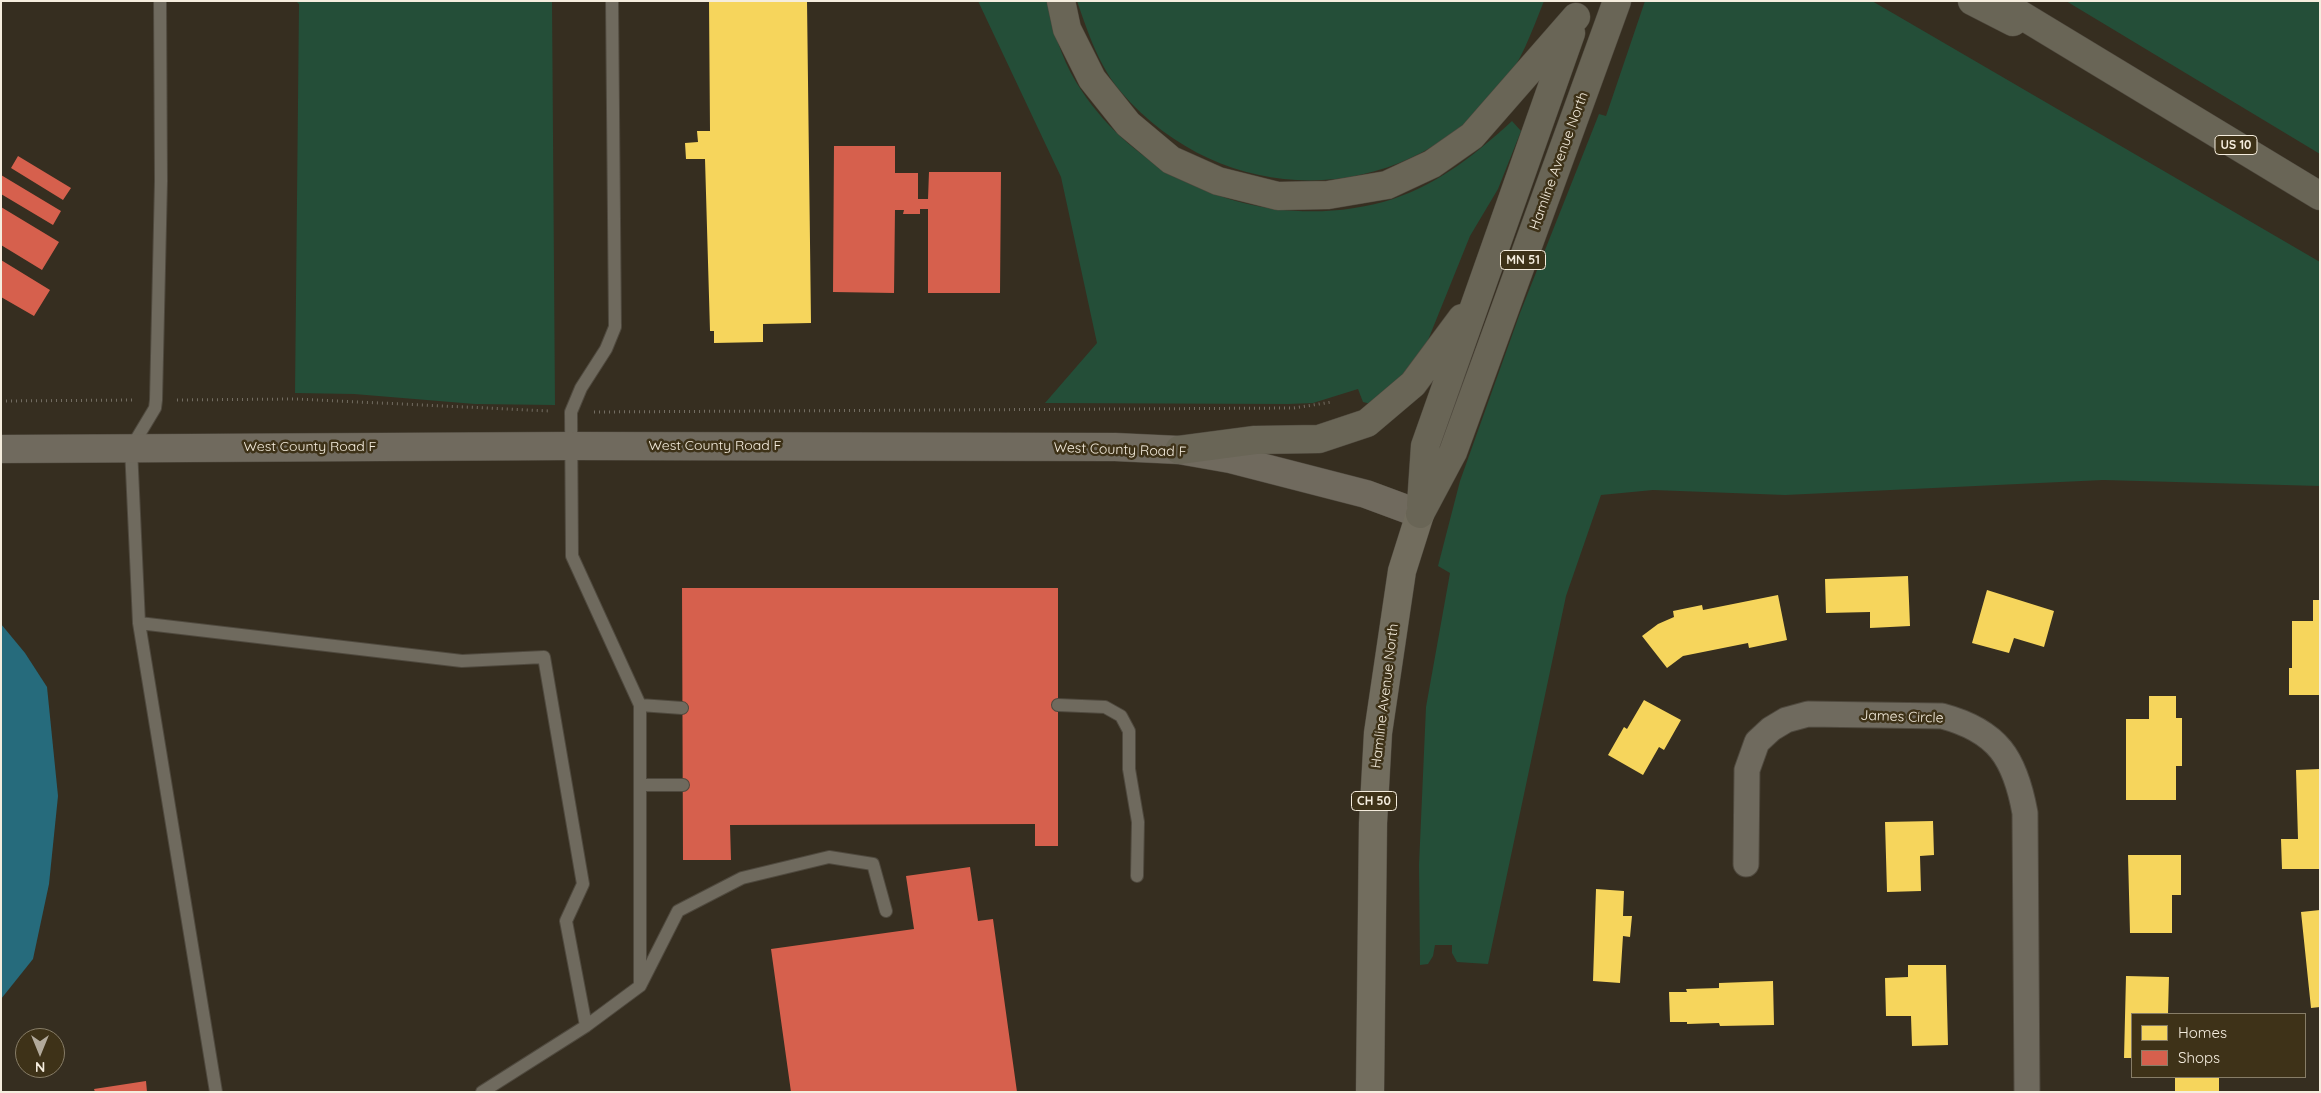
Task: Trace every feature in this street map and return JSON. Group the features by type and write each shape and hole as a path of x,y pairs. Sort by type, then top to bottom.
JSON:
{"highway":[{"path":"1062,1 1066,29 1092,79 1128,124 1171,160 1218,181 1278,196 1328,195 1387,185 1432,164 1472,136 1579,9"},
{"name":"Hamline Avenue North","path":"1420,514 1453,452 1617,1"},
{"path":"1972,1 2152,94"},
{"name":"US 10","path":"1998,1 2320,196"},
{"name":"Hamline Avenue North","path":"1420,514 1425,446 1579,9"},
{"path":"1178,450 1255,440 1319,439 1366,423 1412,384 1475,301"}],"main road":[{"name":"Hamline Avenue North","path":"1370,1092 1373,823 1378,733 1402,571 1420,514"}],"street":[{"name":"West County Road F","path":"1,449 570,446 1115,447 1178,450 1230,459 1366,494 1420,514"},
{"name":"James Circle","path":"1746,864 1747,770 1757,742 1771,729 1786,720 1808,714 1942,716 1964,722 1986,734 2009,760 2021,789 2025,813 2027,1092"}],"lane":[{"path":"160,1 161,181 156,400 155,408 131,448 139,623 216,1092"},
{"path":"612,1 615,327 606,349 581,388 571,412 572,556 640,705 640,986"},
{"path":"139,623 462,661 544,657 583,884 566,921 586,1026"},
{"path":"640,705 682,708"},
{"path":"1058,705 1105,706 1121,716 1129,731 1129,769 1138,822 1137,876"},
{"path":"640,785 683,785"},
{"path":"482,1092 586,1026 640,986 678,911 742,878 829,857 873,864 886,911"}],"path":[{"path":"1,401 295,399 571,412 1294,408 1342,401"}],"green space":[{"path":"296,1 552,1 555,405 475,404 354,394 295,393 299,4"},
{"path":"978,1 1047,1 1066,63 1076,82 1103,119 1136,150 1174,175 1215,194 1258,206 1303,211 1348,209 1393,199 1442,176 1485,145 1512,121 1521,131 1498,189 1470,236 1424,350 1410,372 1371,404 1363,402 1358,389 1313,403 1045,403 1097,343 1061,177"},
{"path":"1077,1 1544,1 1514,68 1500,88 1459,128 1413,157 1363,174 1312,180 1260,175 1210,159 1163,131 1121,92 1113,82 1095,49"},
{"path":"1645,1 1872,1 2320,262 2320,486 2103,480 1785,495 1653,490 1601,495 1566,596 1488,964 1457,962 1452,953 1452,945 1435,945 1433,956 1428,964 1420,965 1419,865 1426,707 1450,573 1438,566 1460,481 1520,313 1599,114 1606,116"},
{"path":"2066,1 2320,1 2320,154"}],"water":[{"path":"1,624 25,653 47,687 58,796 49,884 33,959 1,999"}],"building: Homes":[{"path":"709,1 807,1 811,323 763,324 763,342 714,343 714,331 710,331 705,159 686,159 685,143 698,142 697,131 710,131"},
{"path":"1908,576 1910,626 1870,628 1870,612 1826,613 1825,579"},
{"path":"1987,590 2054,611 2044,647 2014,638 2009,653 1972,643"},
{"path":"1778,595 1787,640 1749,648 1748,643 1683,656 1667,668 1642,636 1658,624 1674,617 1673,611 1702,605 1703,610"},
{"path":"2313,600 2320,600 2320,695 2289,695 2289,668 2292,668 2292,621 2313,621"},
{"path":"2149,696 2176,696 2176,718 2182,718 2182,766 2176,766 2176,800 2126,800 2126,719 2149,719"},
{"path":"1644,700 1681,720 1664,750 1659,747 1643,775 1608,755 1624,727 1627,729"},
{"path":"2320,769 2320,869 2282,869 2281,839 2298,839 2296,770"},
{"path":"1933,821 1934,855 1920,856 1921,891 1887,892 1885,822"},
{"path":"2128,855 2181,855 2181,895 2172,895 2172,933 2130,933"},
{"path":"1596,889 1624,891 1623,916 1632,916 1630,937 1623,936 1620,983 1593,981"},
{"path":"2320,910 2320,1007 2311,1008 2301,912"},
{"path":"1908,965 1946,965 1948,1045 1912,1046 1911,1016 1886,1016 1885,978 1908,977"},
{"path":"2126,976 2169,977 2168,1013 2131,1013 2131,1058 2124,1058"},
{"path":"1773,981 1774,1025 1720,1026 1719,1023 1687,1024 1687,1022 1670,1022 1669,992 1687,992 1686,989 1719,988 1719,983"},
{"path":"2175,1078 2219,1078 2219,1092 2175,1092"}],"building: Shops":[{"path":"834,146 895,146 895,173 918,173 918,199 928,199 929,172 1001,172 1000,293 928,293 928,209 920,209 920,214 903,214 904,210 895,210 894,293 833,292"},
{"path":"18,156 71,188 63,200 11,168"},
{"path":"1,175 61,211 53,225 1,194"},
{"path":"1,207 59,242 42,270 1,245"},
{"path":"1,260 50,290 34,316 1,297"},
{"path":"682,588 1058,588 1058,846 1035,846 1035,824 730,825 731,860 683,860"},
{"path":"970,867 978,921 993,919 1017,1092 791,1092 771,949 914,929 906,876"},
{"path":"146,1081 147,1092 95,1092 94,1089"}]}
